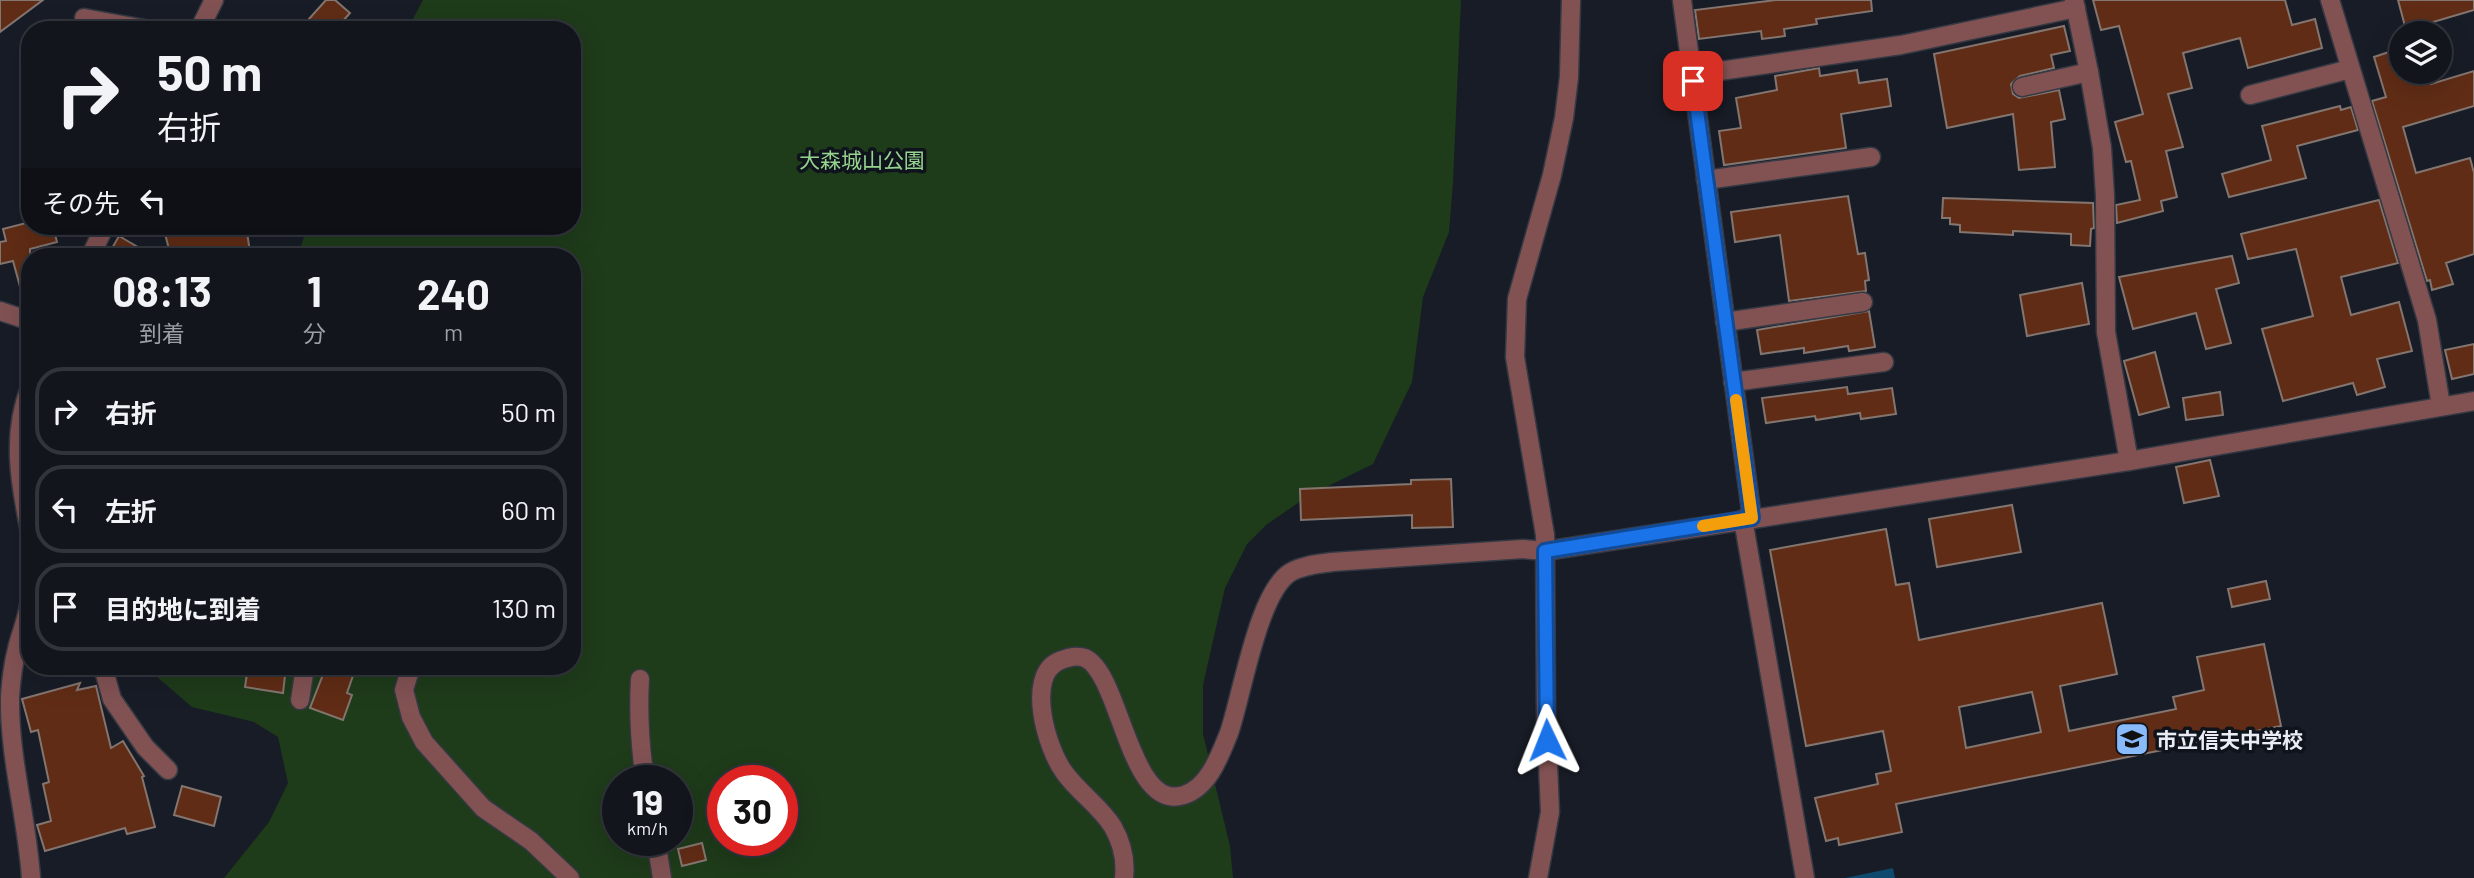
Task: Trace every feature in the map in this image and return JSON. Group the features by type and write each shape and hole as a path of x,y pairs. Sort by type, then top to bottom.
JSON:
{"street":[{"path":"204,21 214,0"},
{"path":"1538,878 1550,812 1546,716 1545,535 1515,357 1515,337 1517,299 1552,175 1564,118 1569,77 1572,0"},
{"path":"1682,0 1733,382 1747,519 1805,878"},
{"path":"2330,0 2427,320 2441,406"},
{"path":"1692,75 1901,45 2075,4 2090,72 2102,148 2106,332 2129,461"},
{"path":"84,18 100,21"},
{"path":"2250,95 2350,69"},
{"path":"2022,87 2090,72"},
{"path":"1706,180 1871,157"},
{"path":"1725,322 1863,302"},
{"path":"0,311 21,318"},
{"path":"1733,382 1884,362"},
{"path":"1124,878 1126,863 1113,827 1063,771 1041,706 1041,683 1046,671 1056,662 1070,657 1085,659 1099,672 1126,738 1152,785 1167,796 1192,792 1209,775 1223,747 1264,615 1278,584 1291,572 1332,562 1523,549 1545,551 2129,461 2474,401"},
{"path":"21,428 18,449 21,492"},
{"path":"21,638 5,704 29,850 30,878"},
{"path":"105,675 112,699 145,747 168,770"},
{"path":"300,700 304,675"},
{"path":"409,675 404,691 411,717 424,741 483,808 531,841 570,878"},
{"path":"640,680 638,715 642,765"},
{"path":"659,856 662,878"}],"green space":[{"name":"大森城山公園","path":"423,0 1461,0 1449,232 1423,297 1412,382 1373,464 1308,496 1266,525 1247,544 1225,588 1203,685 1203,734 1230,846 1233,878 224,878 269,822 288,783 278,737 254,722 192,707 156,675 581,675 581,248 301,248 304,235 581,235 581,21 412,21"}],"water":[{"path":"1893,868 1895,878 1845,878"}],"building":[{"path":"0,0 43,0 0,32"},
{"path":"326,0 335,0 350,13 343,21 307,21"},
{"path":"1776,0 1871,0 1872,11 1816,19 1817,24 1784,29 1785,36 1762,39 1761,31 1699,39 1695,10"},
{"path":"2093,0 2285,0 2292,25 2315,19 2322,48 2248,68 2240,38 2183,53 2192,88 2168,94 2183,147 2166,151 2177,197 2161,201 2163,211 2117,223 2116,205 2140,200 2131,161 2126,162 2115,122 2143,114 2119,26 2101,30"},
{"path":"2398,0 2474,0 2474,10 2437,21 2404,21"},
{"path":"2064,26 2070,51 2051,55 2054,68 2020,76 2011,84 2013,94 2019,98 2059,90 2065,119 2051,122 2055,167 2019,170 2013,114 1947,128 1934,54"},
{"path":"2389,52 2389,84 2452,84 2452,78 2474,71 2474,106 2403,127 2416,173 2470,158 2474,173 2474,254 2446,263 2453,284 2432,290 2430,280 2427,281 2372,101 2386,97 2374,57"},
{"path":"1819,68 1820,76 1857,70 1859,83 1887,79 1891,106 1841,114 1846,148 1724,165 1719,131 1741,128 1736,98 1777,90 1775,76"},
{"path":"2340,106 2341,110 2351,107 2358,130 2297,146 2306,178 2229,197 2222,174 2271,160 2262,126"},
{"path":"1848,196 1858,254 1865,253 1869,280 1865,281 1866,291 1789,301 1780,235 1735,242 1731,212"},
{"path":"1943,198 2093,203 2094,228 2091,229 2090,246 2071,245 2071,234 1960,232 1960,225 1950,224 1950,218 1942,218"},
{"path":"2379,200 2398,263 2341,277 2351,315 2399,302 2412,351 2377,359 2385,387 2357,395 2353,383 2283,401 2262,329 2313,316 2296,249 2248,259 2241,234"},
{"path":"21,224 21,235 55,235 57,242 34,248 21,248 21,290 13,261 0,264 0,242 6,241 3,229"},
{"path":"165,235 247,235 249,248 169,248"},
{"path":"119,236 140,248 112,248"},
{"path":"2232,256 2239,283 2216,289 2231,343 2206,349 2196,313 2133,329 2119,277"},
{"path":"2082,283 2089,324 2027,336 2020,295"},
{"path":"1869,311 1875,347 1849,351 1848,346 1804,353 1804,348 1761,354 1757,330"},
{"path":"2474,344 2474,374 2452,379 2445,350"},
{"path":"2155,352 2169,407 2139,415 2124,361"},
{"path":"1847,387 1848,394 1892,388 1896,414 1861,419 1860,413 1816,420 1815,416 1766,423 1762,398"},
{"path":"2220,392 2223,415 2186,420 2183,398"},
{"path":"2210,460 2219,496 2184,503 2176,467"},
{"path":"1451,479 1453,527 1412,528 1412,515 1301,520 1300,489 1411,484 1411,480"},
{"path":"2012,505 2021,552 1937,567 1929,519"},
{"path":"1886,529 1896,585 1909,583 1919,640 2102,603 2117,674 2060,686 2069,731 2176,709 2173,697 2204,690 2197,657 2264,644 2281,726 1896,804 1902,832 1839,845 1838,838 1826,841 1815,798 1878,784 1876,774 1891,771 1883,731 1806,746 1770,550","holes":["2032,692 2041,732 1966,748 1959,707"]},
{"path":"2266,581 2270,599 2232,607 2228,589"},
{"path":"247,675 285,675 283,693 245,687"},
{"path":"323,675 353,675 347,693 352,695 343,720 310,708"},
{"path":"80,683 77,690 96,686 111,748 123,741 144,776 142,777 155,827 127,834 125,828 45,851 37,825 51,821 43,784 49,782 38,730 31,732 22,699"},
{"path":"182,786 221,797 214,826 174,815"},
{"path":"702,843 706,860 682,866 680,856 693,856 693,845"}],"slow traffic":[{"path":"1703,526 1752,518 1736,400"}],"place":[{"name":"市立信夫中学校","path":"2132,739"}],"route":[{"path":"1547,740 1545,551 1752,518 1693,81"}]}
